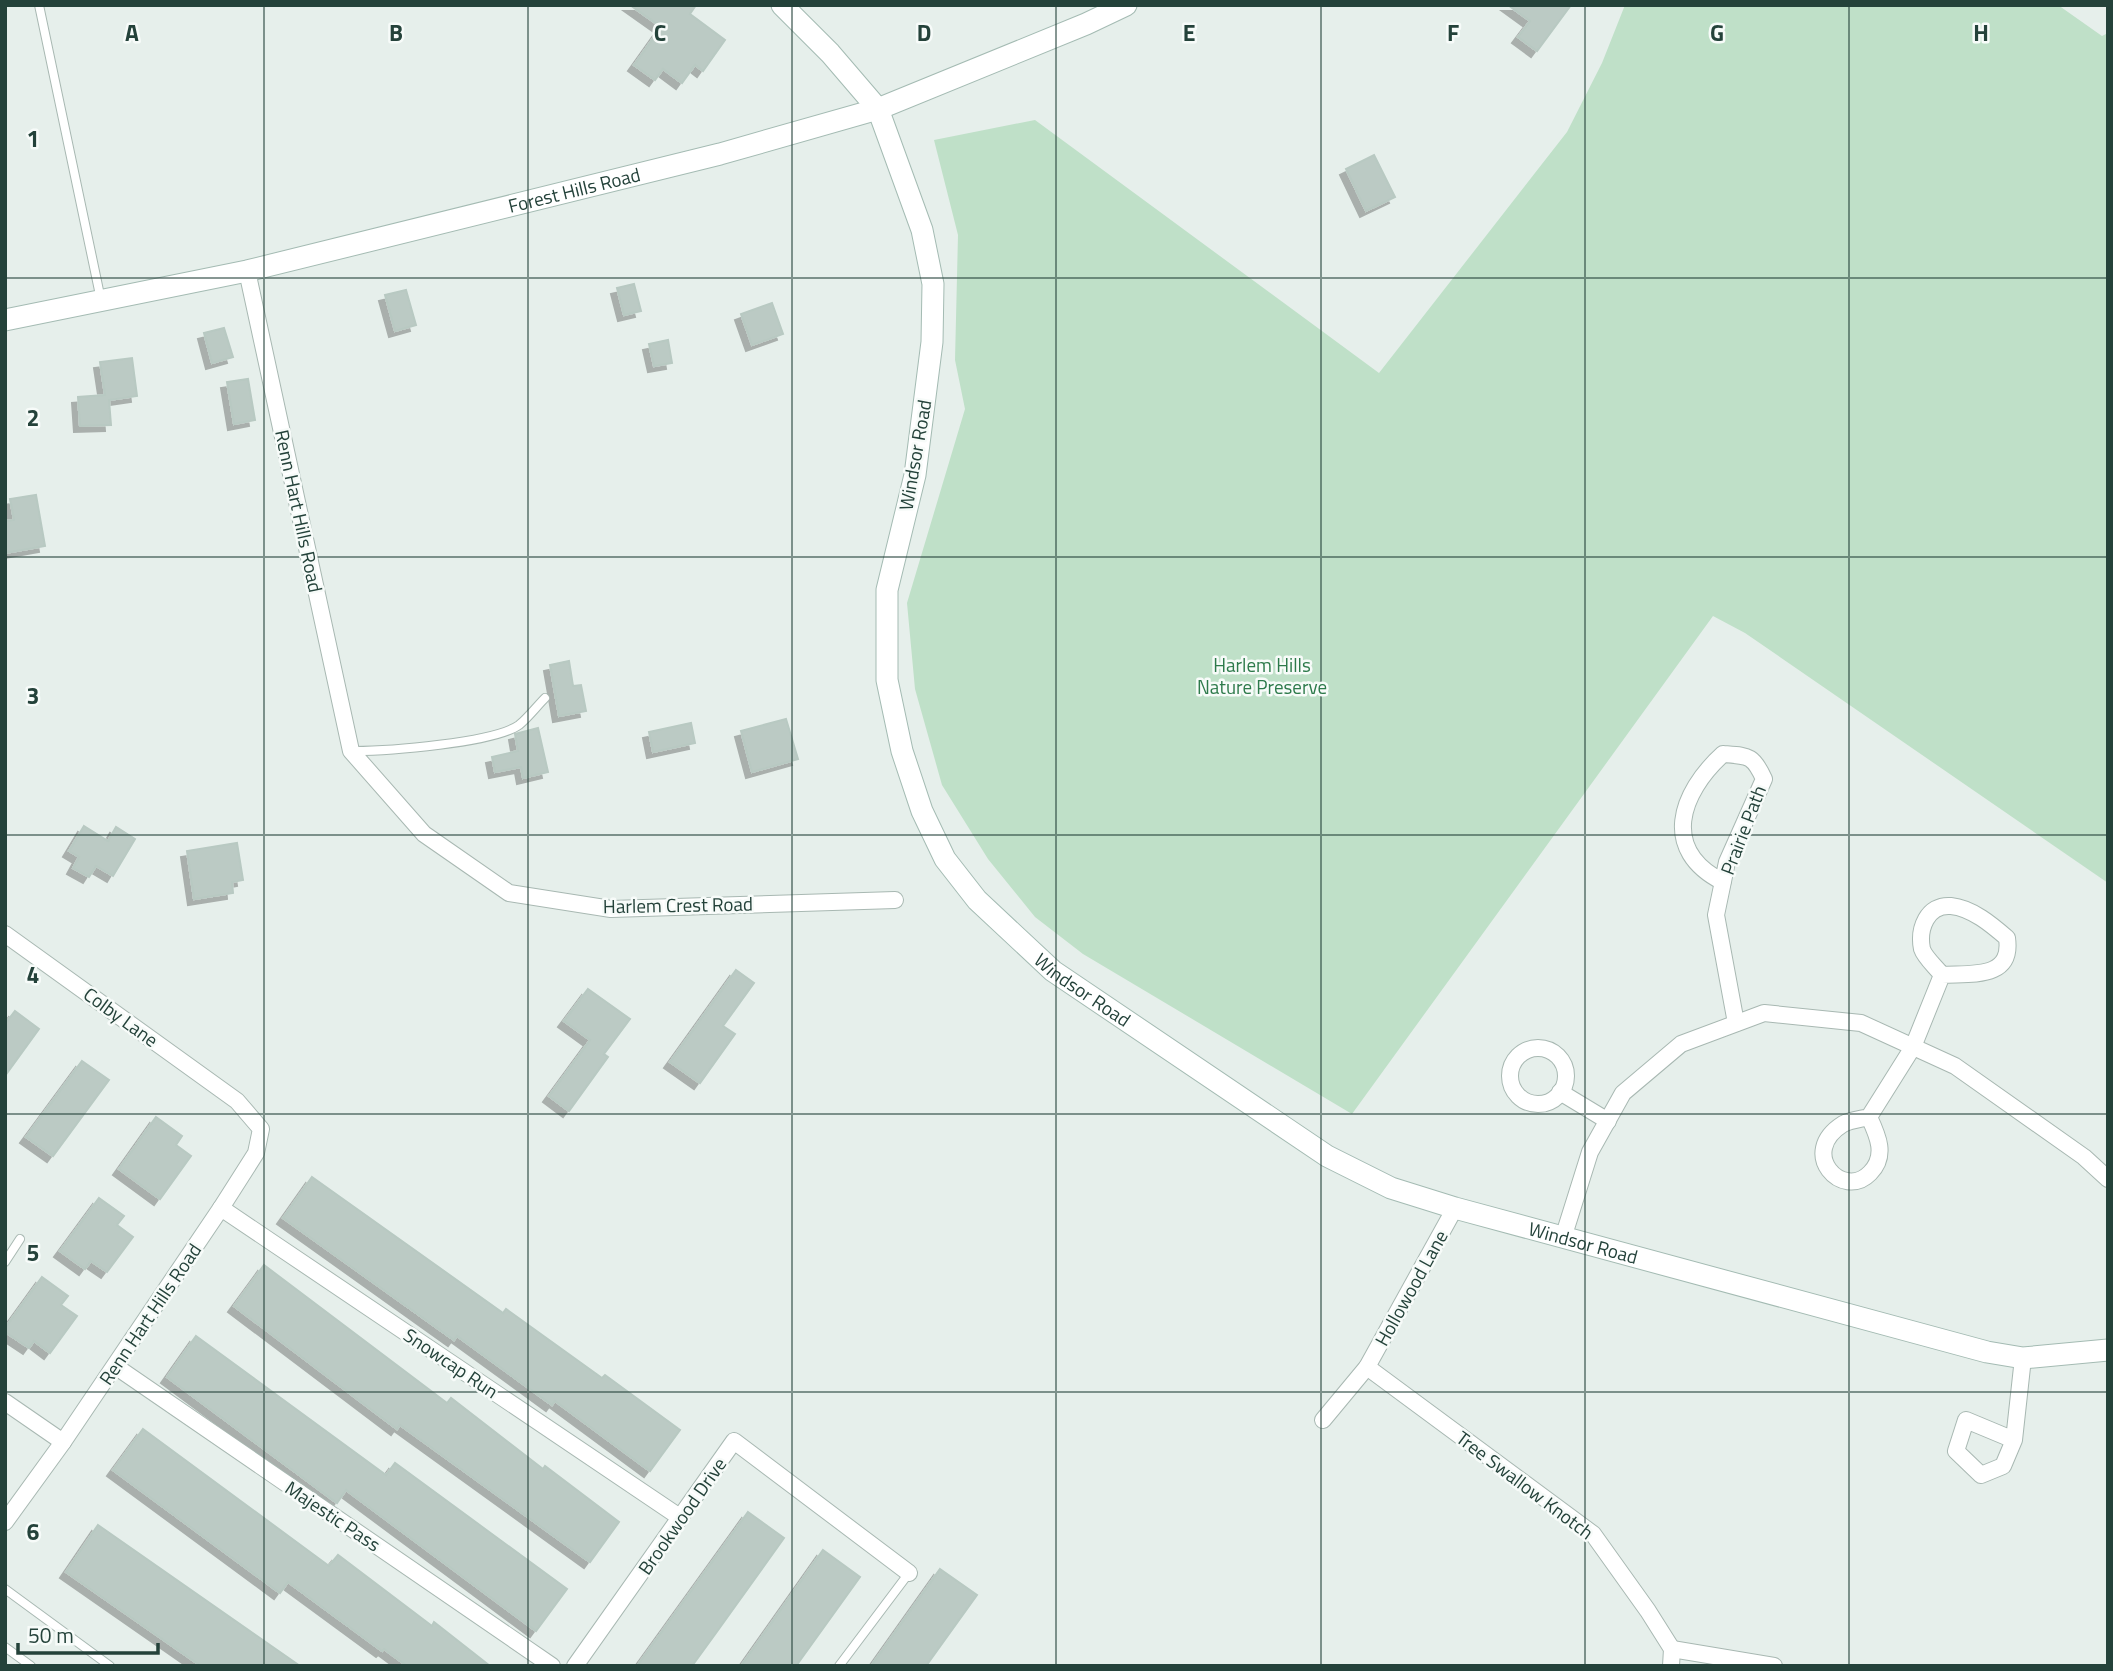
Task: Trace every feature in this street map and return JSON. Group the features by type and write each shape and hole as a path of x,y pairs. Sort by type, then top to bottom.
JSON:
{"street":[{"name":"Windsor Road","path":"782,5 830,53 878,109 922,230 933,284 932,342 915,475 887,590 887,680 902,751 922,811 945,859 977,900 1064,979 1327,1156 1391,1188 1563,1238 1987,1352 2023,1358 2108,1350"},
{"name":"Forest Hills Road","path":"5,320 247,271 688,162 878,109 1126,5"},
{"name":"Renn Hart Hills Road","path":"247,271 351,751"},
{"name":"Harlem Crest Road","path":"351,751 424,834 509,893 611,909 895,900"},
{"name":"Prairie Path","path":"1723,882 1698,866 1688,852 1681,831 1685,806 1705,771 1723,754 1742,755 1756,762 1764,779 1727,862 1723,882 1716,915 1736,1023"},
{"path":"1954,906 1987,920 2007,938 2009,951 2002,964 1988,972 1942,975 1923,951 1921,933 1931,912 1954,906"},
{"name":"Colby Lane","path":"5,934 237,1101"},
{"path":"1870,1117 1913,1047 1942,975"},
{"path":"1563,1238 1590,1152 1623,1093 1681,1044 1764,1013 1861,1023 1955,1066 2084,1157 2108,1179"},
{"path":"1560,1093 1608,1121"},
{"name":"Renn Hart Hills Road","path":"5,1522 63,1442 256,1153 261,1129 237,1101"},
{"name":"Snowcap Run","path":"221,1208 681,1518"},
{"name":"Hollowood Lane","path":"1323,1420 1367,1367 1455,1208"},
{"path":"2014,1440 2023,1358"},
{"name":"Majestic Pass","path":"114,1366 551,1666"},
{"name":"Tree Swallow Knotch","path":"1367,1367 1594,1534 1648,1611 1671,1658"},
{"path":"5,1402 63,1442"},
{"name":"Brookwood Drive","path":"575,1666 734,1441 909,1573"},
{"path":"1671,1658 1774,1666"}],"lane":[{"path":"39,5 101,300"},
{"path":"351,751 384,751 488,737 518,726 545,698"},
{"path":"5,1262 20,1239"},
{"path":"839,1666 909,1573"},
{"path":"7,1593 110,1666"},
{"path":"5,1647 31,1666"}],"green space":[{"name":"Harlem Hills Nature Preserve","path":"1625,5 2058,5 2102,36 2108,33 2108,883 1745,633 1713,616 1352,1114 1083,954 1035,917 988,859 942,785 915,689 907,603 965,409 955,360 958,235 934,140 1035,120 1379,373 1567,132 1602,63"}],"building":[{"path":"630,5 696,5 690,14 725,40 703,71 695,65 682,83 663,69 655,80 634,65 661,27"},
{"path":"1508,5 1571,5 1537,51 1518,37 1530,21"},
{"path":"1374,155 1395,197 1366,211 1346,169"},
{"path":"634,284 641,311 624,315 617,288"},
{"path":"406,290 416,325 395,331 385,295"},
{"path":"772,303 783,334 752,345 741,314"},
{"path":"224,328 233,357 212,363 204,333"},
{"path":"668,340 672,363 654,366 649,344"},
{"path":"132,358 137,396 109,400 111,425 80,426 78,397 105,395 100,362"},
{"path":"248,379 255,420 234,424 227,382"},
{"path":"36,495 45,546 5,553 5,521 14,520 10,499"},
{"path":"569,661 573,686 581,685 586,711 559,716 550,665"},
{"path":"786,719 798,759 752,772 741,731"},
{"path":"691,723 695,743 653,752 649,732"},
{"path":"538,728 548,772 523,778 521,767 495,772 492,757 518,751 515,734"},
{"path":"84,826 108,841 116,827 135,839 113,876 96,866 89,877 73,868 79,857 69,851"},
{"path":"237,843 243,880 232,882 233,893 194,899 187,851"},
{"path":"736,970 754,983 723,1026 735,1034 700,1083 670,1062"},
{"path":"588,989 630,1019 604,1054 608,1057 569,1111 549,1096 590,1040 564,1021"},
{"path":"15,1011 39,1029 5,1076 5,1024"},
{"path":"82,1061 109,1080 53,1156 26,1137"},
{"path":"156,1117 182,1136 176,1145 191,1156 160,1199 119,1169"},
{"path":"312,1177 503,1313 506,1309 602,1378 605,1375 680,1430 650,1471 555,1401 552,1405 457,1336 454,1340 283,1218"},
{"path":"99,1198 124,1216 117,1225 133,1237 107,1272 91,1261 85,1269 60,1251"},
{"path":"264,1265 447,1403 451,1398 543,1469 545,1466 619,1522 590,1562 400,1425 397,1429 234,1306"},
{"path":"42,1277 68,1296 61,1305 77,1316 50,1353 34,1341 29,1348 5,1332 5,1328"},
{"path":"196,1336 386,1475 395,1463 567,1589 536,1631 346,1490 337,1503 167,1377"},
{"path":"143,1429 329,1566 338,1555 432,1626 434,1622 490,1666 407,1666 384,1649 382,1651 288,1582 280,1593 113,1470"},
{"path":"748,1512 784,1538 716,1633 692,1666 637,1666"},
{"path":"98,1525 300,1666 201,1666 66,1572"},
{"path":"823,1550 860,1577 796,1666 741,1666"},
{"path":"940,1569 977,1595 926,1666 871,1666"}]}
